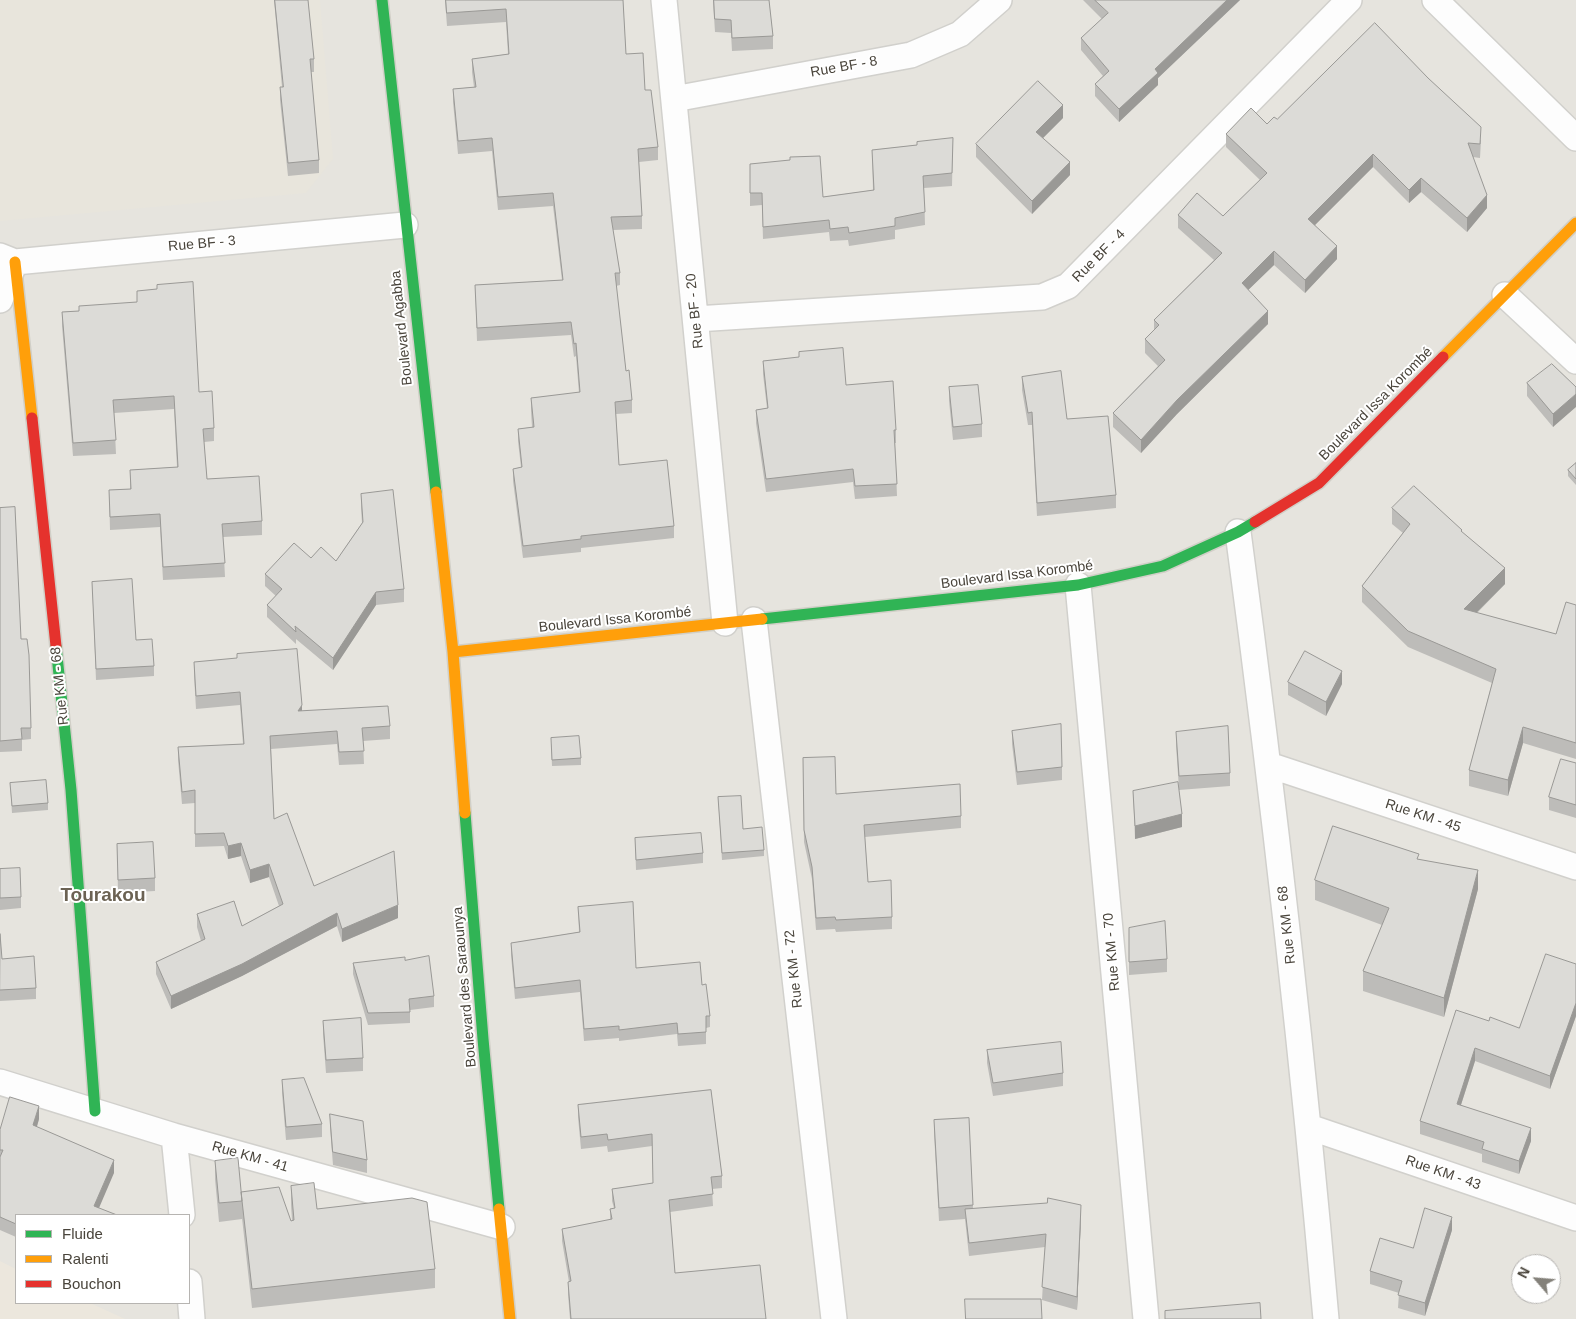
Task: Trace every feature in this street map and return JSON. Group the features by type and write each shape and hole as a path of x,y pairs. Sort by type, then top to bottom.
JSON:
{"street":[{"name":"Boulevard Agabba","path":"382,0 453,652"},
{"name":"Rue BF - 20","path":"664,0 725,623"},
{"name":"Rue BF - 8","path":"674,99 911,55 960,34 999,0"},
{"name":"Rue BF - 4","path":"696,319 1042,297 1068,286 1349,0"},
{"path":"1435,0 1576,138"},
{"name":"Boulevard Issa Korombé","path":"453,652 1078,585 1163,566 1238,532 1320,482 1576,223"},
{"name":"Rue BF - 3","path":"8,259 405,225"},
{"path":"0,300 8,259"},
{"name":"Rue KM - 68","path":"8,259 71,790 95,1111"},
{"path":"1505,296 1576,361"},
{"name":"Rue KM - 68","path":"1238,532 1269,765 1309,1128 1326,1319"},
{"name":"Rue KM - 70","path":"1078,585 1146,1319"},
{"name":"Rue KM - 72","path":"754,620 834,1319"},
{"name":"Boulevard des Saraounya","path":"453,652 484,1039 510,1319"},
{"name":"Rue KM - 45","path":"1269,765 1576,867"},
{"name":"Rue KM - 41","path":"0,1082 174,1136 502,1227"},
{"name":"Rue KM - 43","path":"1309,1128 1576,1218"},
{"path":"174,1136 182,1214"},
{"path":"190,1294 192,1319"}],"shaded area":[{"path":"0,0 1576,0 1576,1319 0,1319"},
{"path":"0,0 320,0 333,159 306,193 0,221"},
{"path":"0,1261 15,1268 15,1304 92,1304 125,1319 0,1319"}],"building":[{"path":"275,0 308,0 314,59 310,59 319,160 288,163 280,87 283,87"},
{"path":"446,0 623,0 626,54 643,53 645,90 651,90 658,147 638,149 642,216 611,217 620,273 615,273 626,371 629,370 632,400 615,402 619,465 667,460 674,526 581,536 581,539 523,546 513,469 522,467 518,429 534,427 531,398 580,392 576,343 574,344 571,322 477,328 475,285 563,280 553,193 498,197 492,138 458,141 453,89 476,87 472,59 509,54 506,9 447,13"},
{"path":"714,0 769,0 773,36 732,38 731,20 715,19"},
{"path":"1095,0 1227,0 1155,69 1158,73 1119,109 1095,84 1109,71 1081,38 1108,13"},
{"path":"1375,23 1428,78 1481,127 1480,144 1468,143 1487,195 1467,218 1421,178 1409,190 1373,154 1308,219 1337,246 1305,280 1274,251 1242,283 1268,311 1177,400 1141,440 1113,413 1165,360 1145,339 1159,325 1154,320 1222,253 1178,215 1197,193 1223,216 1267,173 1226,134 1251,108 1267,124 1274,117 1277,119"},
{"path":"1038,81 1063,105 1036,132 1070,162 1032,201 976,144"},
{"path":"953,138 952,173 923,176 925,212 895,218 895,226 849,233 848,227 830,229 829,220 763,227 762,193 750,193 750,164 790,160 790,157 820,156 823,197 874,190 872,150 917,145 917,142"},
{"path":"193,282 199,392 212,391 214,428 203,429 207,479 259,476 262,521 222,524 225,563 163,567 160,514 110,517 109,490 131,489 130,470 178,467 174,396 113,400 116,440 73,443 62,312 79,311 79,306 137,302 137,291 157,289 157,285"},
{"path":"843,348 846,385 893,381 897,484 855,486 853,469 766,479 756,410 768,408 763,361 799,357 799,352"},
{"path":"1552,364 1576,387 1576,394 1553,414 1527,383"},
{"path":"1061,371 1067,419 1108,416 1116,495 1037,503 1032,412 1028,413 1022,377"},
{"path":"978,385 982,424 953,427 949,387"},
{"path":"1576,463 1576,479 1568,470"},
{"path":"1414,486 1461,531 1505,568 1464,609 1556,634 1566,602 1576,605 1576,743 1523,727 1508,780 1469,770 1496,669 1408,631 1362,586 1410,524 1392,508"},
{"path":"393,490 404,589 376,592 333,658 295,626 296,632 267,605 282,589 265,574 294,543 311,558 321,547 336,561 363,522 361,494"},
{"path":"15,507 21,639 27,639 29,655 31,728 21,728 22,739 0,741 0,508"},
{"path":"132,579 136,640 152,639 154,666 96,669 92,582"},
{"path":"297,649 302,705 298,711 388,706 390,726 362,728 364,751 339,752 337,731 270,736 274,819 287,813 314,886 394,851 398,905 342,929 337,913 242,964 171,996 156,962 205,939 197,914 234,901 242,926 283,904 269,864 250,870 241,843 228,846 224,833 195,834 195,790 182,792 178,747 244,744 240,692 196,696 194,662 237,658 237,654"},
{"path":"1305,651 1342,671 1326,702 1288,682"},
{"path":"1061,724 1062,767 1017,772 1012,731"},
{"path":"1228,726 1230,773 1179,776 1176,732"},
{"path":"579,736 581,758 552,760 551,738"},
{"path":"835,757 836,794 960,784 961,816 864,825 868,882 891,880 892,917 836,920 835,917 816,918 812,867 804,830 803,758"},
{"path":"1561,759 1576,763 1576,805 1549,797"},
{"path":"46,780 48,803 12,806 10,783"},
{"path":"1178,782 1182,814 1135,826 1133,791"},
{"path":"741,796 743,829 762,827 764,850 722,853 718,797"},
{"path":"1333,826 1419,854 1417,859 1478,870 1444,998 1363,971 1389,908 1315,880"},
{"path":"701,833 703,853 636,860 635,838"},
{"path":"153,842 155,878 118,880 117,844"},
{"path":"20,868 21,897 0,898 0,869"},
{"path":"633,902 636,968 700,962 702,985 706,984 710,1016 706,1016 706,1032 678,1034 677,1023 619,1030 619,1026 584,1029 580,980 515,988 511,943 580,932 578,907"},
{"path":"1165,921 1167,959 1129,962 1129,928"},
{"path":"0,934 2,959 34,956 36,988 0,990"},
{"path":"1546,954 1576,964 1576,1003 1550,1076 1475,1048 1457,1104 1531,1128 1519,1161 1482,1149 1484,1142 1420,1121 1456,1010 1489,1021 1490,1017 1519,1028"},
{"path":"429,956 434,996 409,999 410,1012 368,1013 353,963 405,957 405,960"},
{"path":"361,1018 363,1058 326,1060 323,1021"},
{"path":"1061,1042 1063,1073 993,1083 987,1050"},
{"path":"304,1078 322,1124 286,1127 282,1080"},
{"path":"711,1090 722,1176 711,1177 713,1194 669,1200 675,1273 760,1265 766,1319 571,1319 568,1282 571,1281 562,1229 612,1219 610,1209 615,1208 612,1189 653,1183 652,1134 608,1140 607,1134 581,1137 578,1105"},
{"path":"10,1097 39,1106 33,1125 114,1160 94,1206 114,1214 15,1214 15,1224 0,1217 0,1157 3,1150 0,1150 0,1130"},
{"path":"330,1114 363,1121 367,1160 333,1152"},
{"path":"969,1118 973,1205 939,1208 934,1120"},
{"path":"238,1158 242,1201 219,1203 215,1161"},
{"path":"314,1183 317,1209 412,1198 427,1202 435,1269 252,1289 241,1192 279,1187 291,1221 294,1220 291,1186"},
{"path":"1048,1198 1081,1205 1077,1297 1042,1287 1046,1234 969,1243 965,1209 1047,1203"},
{"path":"1425,1208 1452,1217 1425,1303 1398,1295 1402,1281 1370,1271 1380,1238 1413,1248"},
{"path":"965,1299 1041,1299 1042,1319 966,1319"},
{"path":"1260,1303 1261,1319 1165,1319 1165,1311"}],"traffic: fast":[{"path":"382,0 436,492"},
{"path":"762,619 1078,585 1163,566 1238,532 1255,522"},
{"path":"56,646 71,790 95,1111"},
{"path":"465,813 499,1209"}],"traffic: slow":[{"path":"1443,357 1576,223"},
{"path":"15,262 32,418"},
{"path":"436,492 453,652 465,813"},
{"path":"453,652 762,619"},
{"path":"499,1209 510,1319"}],"traffic: jam":[{"path":"1255,522 1319,483 1443,357"},
{"path":"32,418 56,646"}],"district":[{"name":"Tourakou","path":"103,896"}]}
